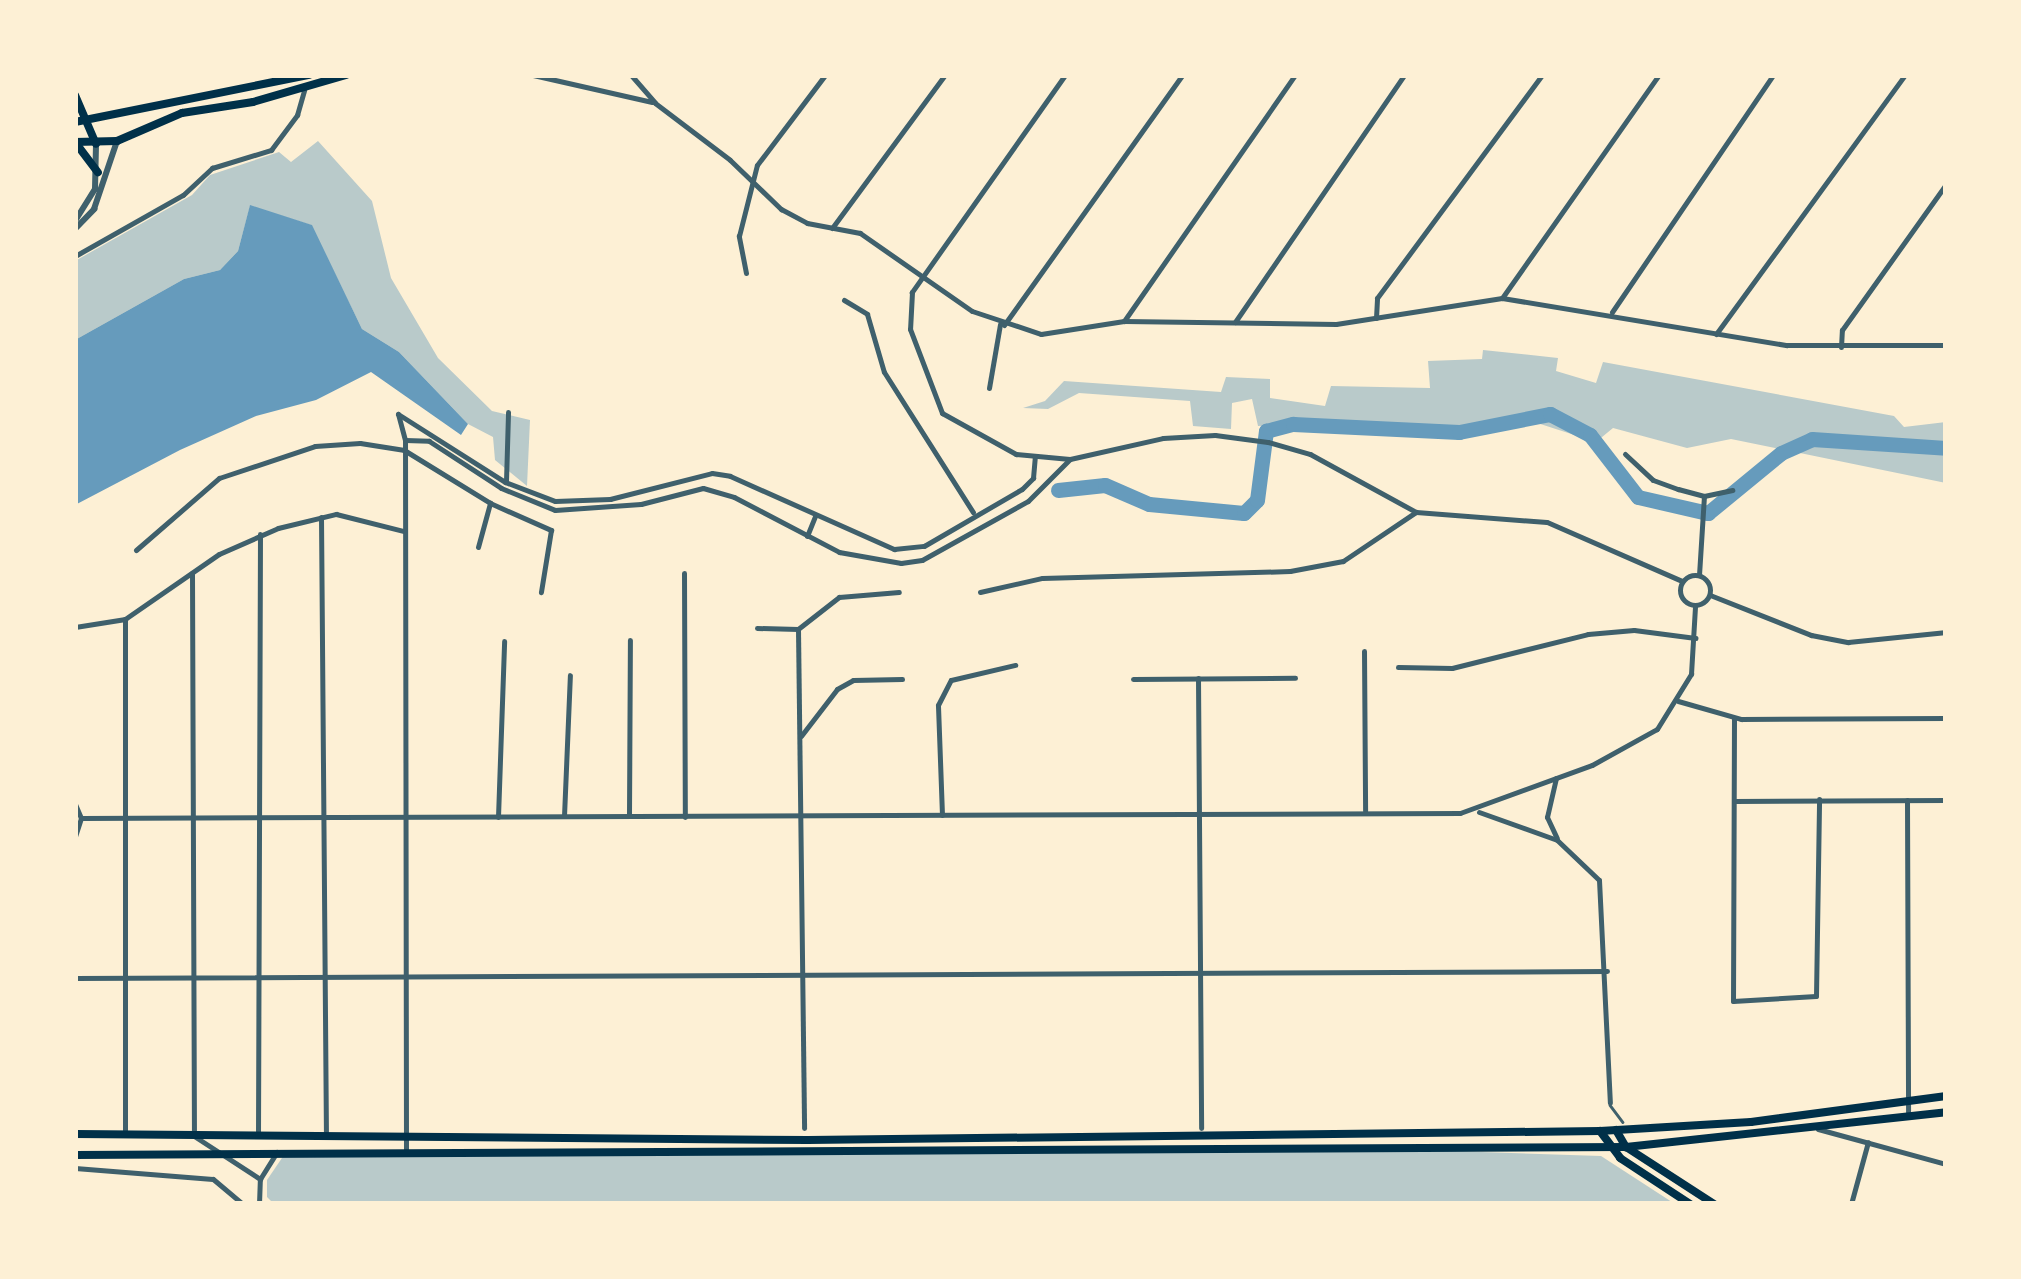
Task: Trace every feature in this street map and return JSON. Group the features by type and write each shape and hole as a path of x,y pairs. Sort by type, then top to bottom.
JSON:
{"main road":[{"path":"75,122 309,75"},
{"path":"75,142 117,141 182,113 304,90 346,75"},
{"path":"75,96 96,144"},
{"path":"75,142 98,172"},
{"path":"75,1134 808,1140 1600,1131 1946,1096"},
{"path":"75,1155 406,1150 1626,1147 1946,1112"},
{"path":"1616,1130 1626,1147 1714,1204"},
{"path":"1600,1131 1608,1146 1690,1204"}],"street":[{"path":"533,75 654,103"},
{"path":"632,75 654,103 781,209 884,245 1002,324 1070,333 1124,321 1376,318 1502,298 1612,313 1716,334 1841,348 1946,345"},
{"path":"746,273 739,236 757,165 825,75"},
{"path":"832,228 945,75"},
{"path":"1065,75 912,292 910,329 928,392 942,413 986,442 1035,456 1100,456 1129,441 1215,435 1264,442 1310,454 1416,512 1547,522 1682,581 1699,575"},
{"path":"989,388 1002,324 1182,75"},
{"path":"1124,321 1295,75"},
{"path":"1235,322 1404,75"},
{"path":"1376,318 1377,298 1542,75"},
{"path":"1502,298 1658,75"},
{"path":"1612,313 1774,75"},
{"path":"1716,334 1905,75"},
{"path":"75,256 183,195 212,168 271,150 297,115 304,90"},
{"path":"75,225 100,197 117,141"},
{"path":"75,225 92,199 98,172 96,144"},
{"path":"1841,348 1842,330 1946,184"},
{"path":"844,300 866,314 884,372 974,512"},
{"path":"406,1150 405,440 401,412 503,485 577,503 646,494 712,473 755,485 814,516 894,549 924,546 974,512 1029,484 1035,456"},
{"path":"503,485 508,412"},
{"path":"405,440 429,441 503,485 576,511 703,488 734,497 806,537 860,559 901,563 965,537 1028,500 1070,459"},
{"path":"136,550 203,488 263,462 333,444 404,450 490,503 551,530 541,592"},
{"path":"1625,454 1653,480 1704,496 1732,490"},
{"path":"1704,496 1699,516 1699,575 1710,595 1811,635 1848,642 1946,632"},
{"path":"478,547 490,503"},
{"path":"980,592 1042,578 1290,571 1343,561 1416,512"},
{"path":"75,628 125,619 192,573 260,534 321,517 351,515 404,531"},
{"path":"806,537 814,516"},
{"path":"321,517 328,816 326,1137"},
{"path":"957,523 965,537"},
{"path":"258,1136 260,534"},
{"path":"192,573 194,1136 260,1179"},
{"path":"684,573 685,817"},
{"path":"1682,581 1680,594 1695,606"},
{"path":"757,628 798,630 840,597 899,592"},
{"path":"1695,606 1710,595"},
{"path":"1476,811 1634,744 1657,729 1678,701 1691,674 1695,606"},
{"path":"125,619 125,1133"},
{"path":"798,630 804,1128"},
{"path":"1398,667 1452,668 1588,634 1695,638"},
{"path":"629,816 630,640"},
{"path":"498,817 504,641"},
{"path":"1364,651 1365,811"},
{"path":"942,815 938,705 950,680 1015,665"},
{"path":"564,816 570,675"},
{"path":"1198,678 1201,1128"},
{"path":"1132,679 1295,678"},
{"path":"800,738 837,689 853,680 902,679"},
{"path":"1678,701 1734,718 1946,718"},
{"path":"1734,718 1733,1001 1816,996 1819,799"},
{"path":"1556,778 1547,817 1558,841 1600,880 1610,1103"},
{"path":"1908,800 1908,1117"},
{"path":"1733,801 1946,800"},
{"path":"75,804 81,818 75,837"},
{"path":"81,818 1476,811 1558,841"},
{"path":"75,978 1202,977 1607,971"},
{"path":"1815,1128 1946,1164"},
{"path":"1852,1204 1868,1142"},
{"path":"266,1204 259,1201 260,1179 277,1151"},
{"path":"75,1168 213,1179 243,1204"}],"lane":[{"path":"1610,1103 1623,1122"}],"shaded area":[{"path":"318,141 372,201 391,278 438,358 492,411 530,420 527,486 495,460 493,437 468,424 399,352 362,329 311,225 250,206 238,251 220,270 184,279 75,340 75,261 192,195 210,175 279,152 291,162"},
{"path":"1483,350 1558,358 1556,371 1596,383 1603,362 1894,416 1904,427 1946,422 1946,483 1731,439 1687,448 1613,428 1596,442 1528,420 1458,434 1322,423 1258,426 1252,399 1232,403 1231,429 1193,426 1190,401 1079,393 1048,409 1023,408 1045,401 1064,381 1221,392 1226,377 1270,379 1270,398 1325,406 1331,386 1430,388 1428,361 1482,359"},
{"path":"1451,1151 1601,1156 1675,1204 274,1204 267,1197 267,1180 284,1155"}],"water":[{"path":"250,205 312,225 362,329 399,352 468,424 461,435 371,372 316,400 256,416 180,450 75,505 75,340 184,279 220,270 238,251"}],"waterway":[{"path":"1058,490 1105,485 1149,504 1244,513 1257,500 1266,431 1293,424 1459,432 1550,414 1590,435 1638,497 1708,513 1781,453 1812,439 1946,448"}]}
